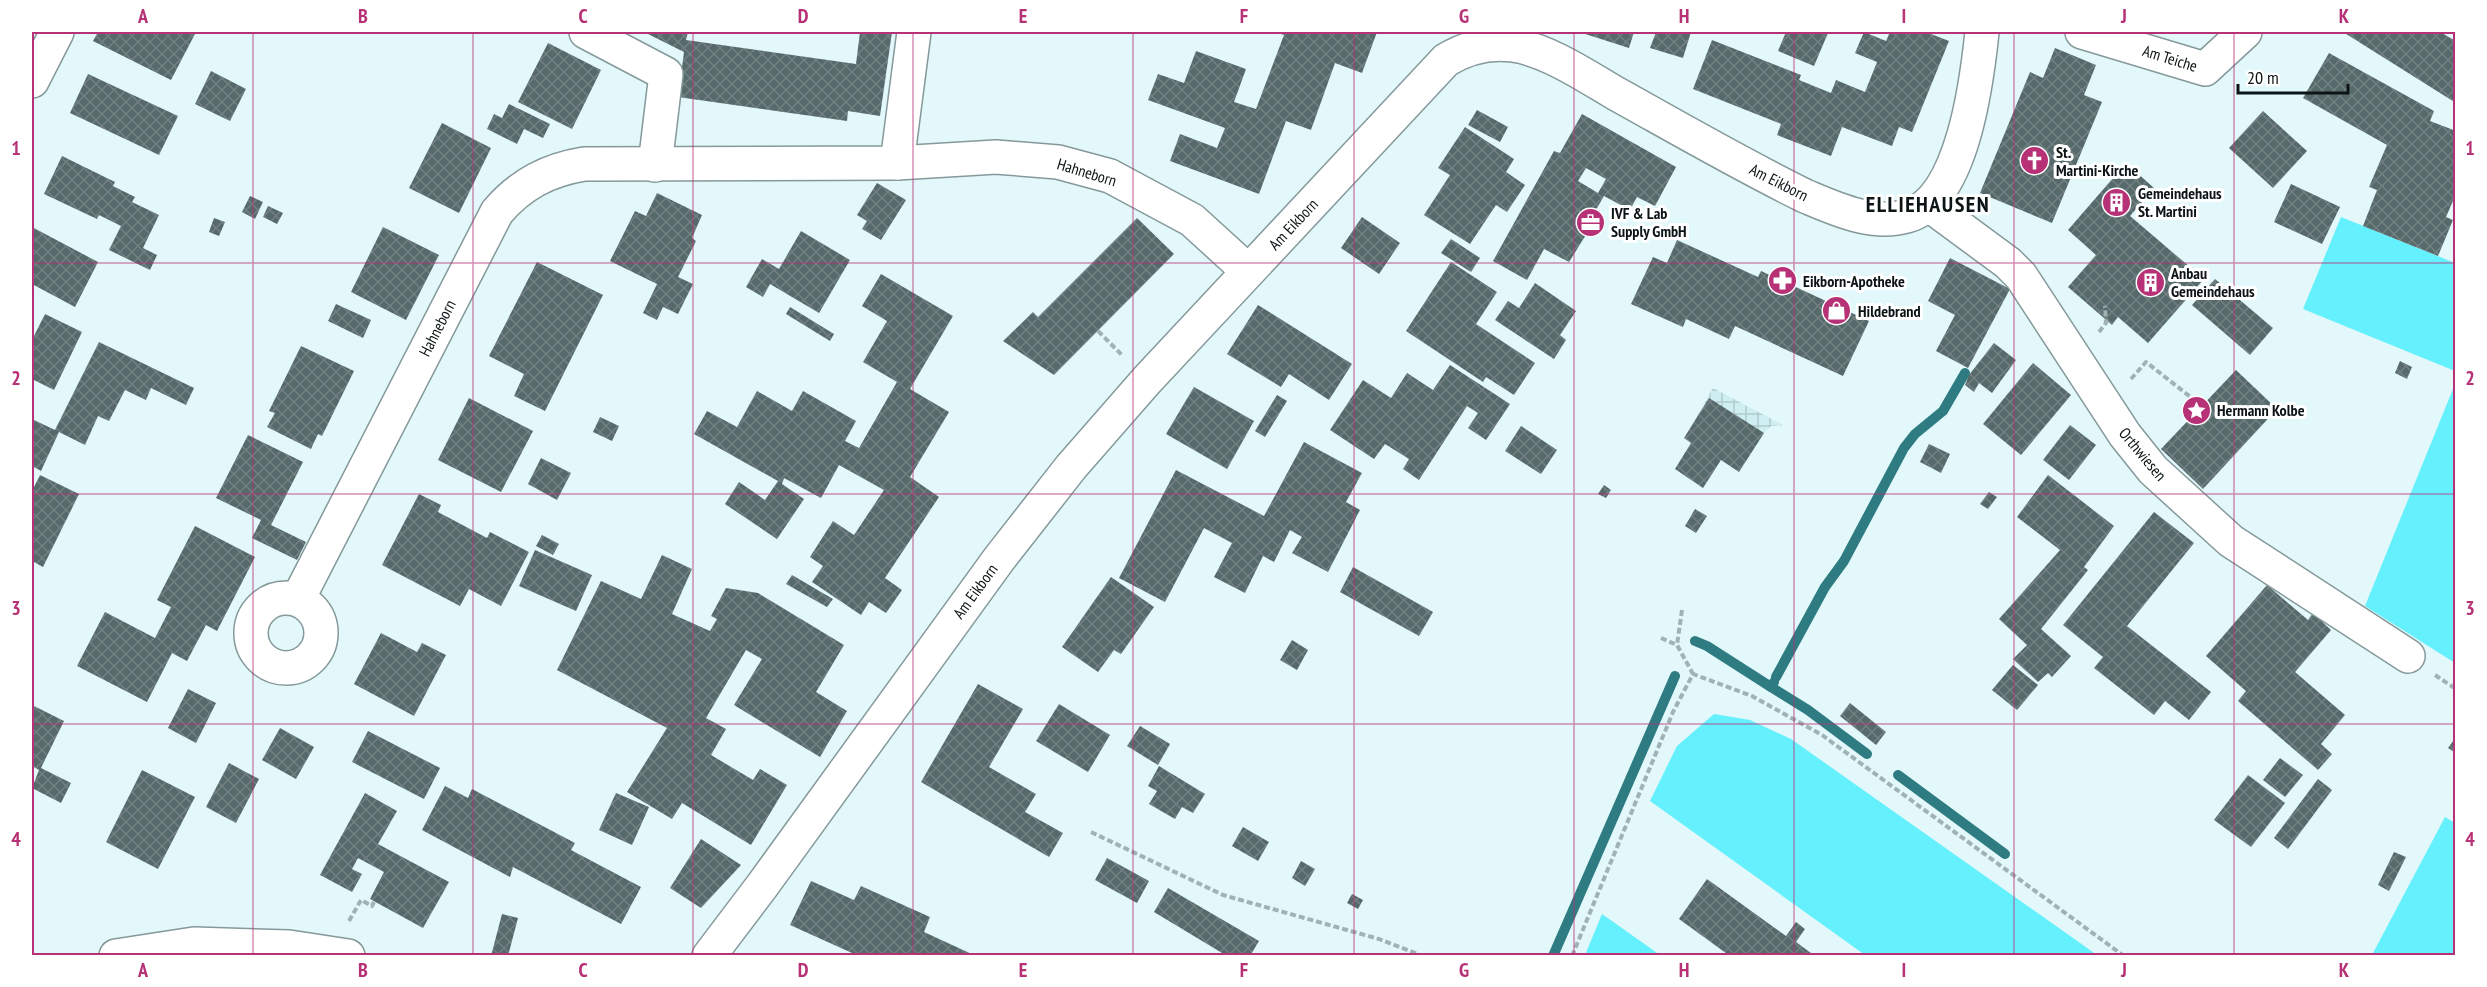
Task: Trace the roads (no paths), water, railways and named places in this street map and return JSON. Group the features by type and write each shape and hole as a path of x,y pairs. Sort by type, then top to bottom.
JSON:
{"street":[{"path":"32,81 57,32"},
{"path":"586,32 666,74 655,165"},
{"path":"897,163 914,32"},
{"name":"Am Eikborn","path":"708,956 762,886 1021,531 1071,467 1147,380 1446,60 1466,49 1485,45 1510,45 1539,53 1781,184 1839,210 1875,219 1911,214 1928,204 1939,192 1947,178 1964,131 1976,89 1982,32"},
{"name":"Am Teiche","path":"2082,32 2205,69 2245,32"},
{"name":"Hahneborn","path":"298,599 497,212 526,184 544,174 565,167 584,165 897,163 996,157 1058,162 1110,176 1192,220 1248,272"},
{"name":"Orthwiesen","path":"1928,204 2008,263 2021,276 2153,470 2231,542 2408,656"},
{"path":"116,956 195,944 289,947 348,956"}],"waterway":[{"path":"1776,677 1825,587 1844,561 1904,448 1915,434 1943,411 1965,373"},
{"path":"1695,641 1707,646 1771,687 1774,682"},
{"path":"1553,956 1675,676"},
{"path":"1771,687 1808,710 1867,754"},
{"path":"1898,775 2005,854"}],"place":[{"name":"St. Martini-Kirche","path":"2035,161"},
{"name":"Gemeindehaus St. Martini","path":"2117,202"},
{"name":"IVF & Lab Supply GmbH","path":"1590,222"},
{"name":"Eikborn-Apotheke","path":"1782,281"},
{"name":"Anbau Gemeindehaus","path":"2150,282"},
{"name":"Hildebrand","path":"1837,311"},
{"name":"Hermann Kolbe","path":"2196,410"}],"district":[{"name":"ELLIEHAUSEN","path":"1928,204"}]}
